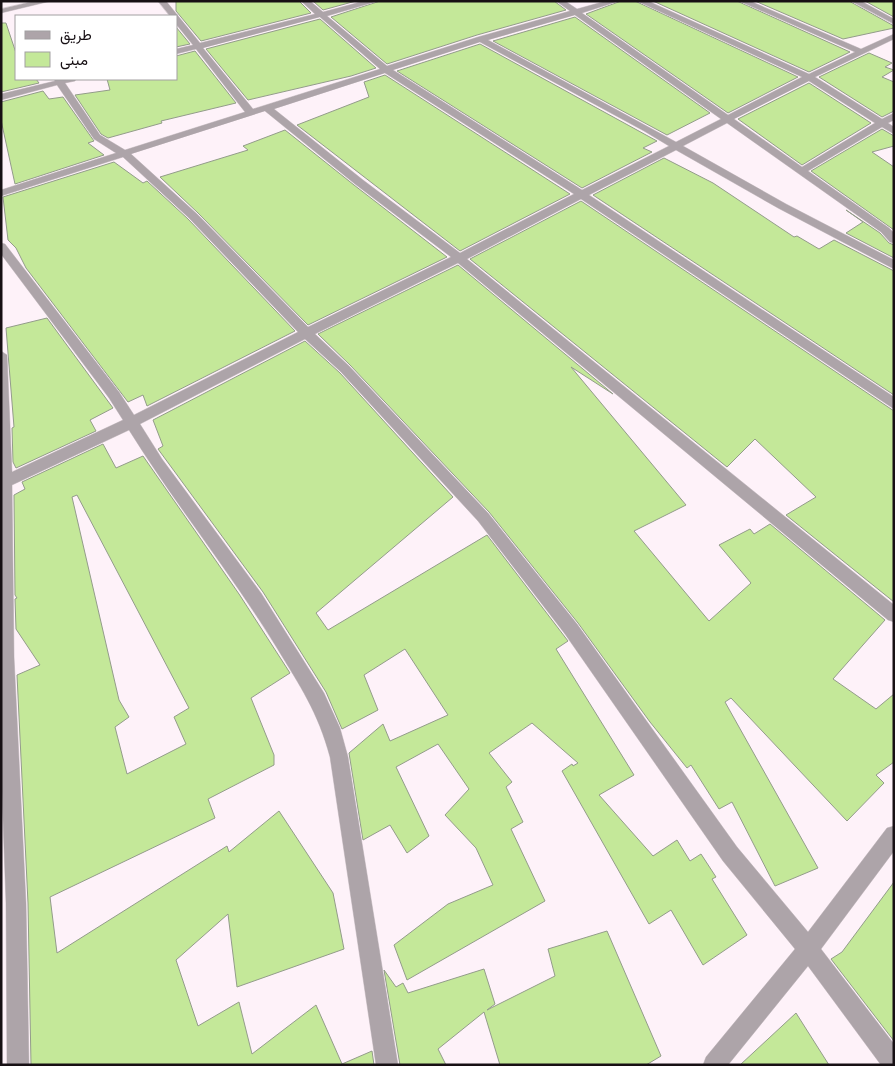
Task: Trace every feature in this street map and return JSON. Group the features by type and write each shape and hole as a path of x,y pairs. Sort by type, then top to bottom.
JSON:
{"street":[{"path":"1,11 21,4 47,1"},
{"path":"162,1 173,15"},
{"path":"305,1 385,69 582,195 894,404"},
{"path":"178,51 374,1"},
{"path":"560,1 728,121 889,228 894,240"},
{"path":"1,193 385,69 481,39 615,1"},
{"path":"641,1 809,77 894,131"},
{"path":"743,1 860,51"},
{"path":"855,1 894,22"},
{"path":"178,21 250,112"},
{"path":"3,483 459,258 728,121 809,77 894,36"},
{"path":"481,39 798,215 894,265"},
{"path":"1,97 63,80 97,137 125,154 193,216 306,333 345,369 483,517 572,629 730,854 808,949 894,1063"},
{"path":"266,107 359,182 459,258 894,615"},
{"path":"802,171 894,116"},
{"path":"1,246 114,394 157,463 255,598 318,699 331,728 346,792 387,1065"},
{"path":"1,354 6,657 15,893 18,1065"},
{"path":"714,1065 808,949 894,835"}],"building":[{"path":"176,1 299,1 311,13 201,41 176,11"},
{"path":"313,1 356,1 323,10"},
{"path":"380,1 554,1 566,10 477,35 387,64 331,17"},
{"path":"621,1 635,1 798,77 728,113 586,14"},
{"path":"653,1 737,1 850,52 809,72"},
{"path":"755,1 849,1 894,26 894,28 843,39"},
{"path":"865,1 894,1 894,17"},
{"path":"575,17 710,113 667,135 493,41"},
{"path":"320,19 376,68 351,76 248,100 206,49"},
{"path":"1,23 6,23 15,50 15,80 37,80 39,83 1,92"},
{"path":"178,29 190,44 178,47"},
{"path":"480,44 657,141 643,148 652,152 582,188 397,71"},
{"path":"195,51 236,103 161,121 162,123 108,138 101,134 75,95 110,90 107,80 178,80 178,55"},
{"path":"869,53 892,63 885,67 894,70 882,77 894,82 894,111 882,117 819,77"},
{"path":"385,75 570,194 460,251 297,125 369,97 364,82"},
{"path":"809,83 871,123 802,165 738,119"},
{"path":"43,91 49,99 63,97 94,141 88,143 104,155 15,184 1,120 1,102"},
{"path":"882,129 894,136 894,146 872,152 894,167 894,230 811,171"},
{"path":"285,130 447,257 308,325 160,177 248,150 243,146"},
{"path":"664,158 713,183 794,237 797,236 819,249 834,240 894,271 894,395 593,195"},
{"path":"114,162 143,183 147,181 188,219 295,331 147,406 143,395 128,402 26,268 16,248 8,240 3,197"},
{"path":"581,201 894,411 894,602 786,515 816,497 755,439 727,467 470,259"},
{"path":"846,210 880,233 889,243 894,245 894,258 846,233 863,222"},
{"path":"458,265 613,394 571,367 686,505 634,531 709,621 751,583 719,545 750,529 754,534 770,524 885,620 833,679 876,709 894,694 894,762 876,775 884,783 847,821 731,698 725,702 818,868 775,886 732,802 719,809 691,765 687,768 650,722 578,623 489,512 350,365 318,334"},
{"path":"47,318 113,408 90,420 96,431 16,468 13,462 12,428 14,427 6,328"},
{"path":"305,341 340,373 453,497 316,613 328,630 487,535 568,641 556,649 634,775 599,795 653,856 677,840 690,861 701,854 716,877 712,879 747,935 703,965 671,910 649,924 562,771 572,764 573,766 578,763 532,723 489,753 512,782 506,787 523,822 511,829 545,901 407,980 394,945 448,904 493,885 476,848 445,815 469,789 438,744 396,767 429,836 407,853 390,825 363,840 349,753 383,724 390,741 448,715 405,649 364,675 378,710 342,729 326,692 263,592 158,449 163,446 153,420"},
{"path":"103,444 116,468 143,456 239,594 290,673 251,698 274,755 274,765 208,799 215,818 50,897 57,953 227,846 229,852 279,811 333,893 344,949 237,987 228,914 176,960 198,1026 239,1002 252,1054 316,1005 342,1064 372,1051 374,1065 31,1065 28,903 17,675 40,665 16,629 14,495 25,489 22,482","holes":["77,495 189,708 174,717 186,744 127,774 115,727 129,717 119,700 72,497"]},
{"path":"894,882 894,1041 831,959 842,952"},
{"path":"607,931 661,1056 646,1065 500,1065 484,1012 438,1049 446,1065 400,1065 384,970 396,987 403,983 408,993 484,969 495,1004 487,1010 555,976 548,949"},
{"path":"796,1013 829,1065 740,1065"}]}
